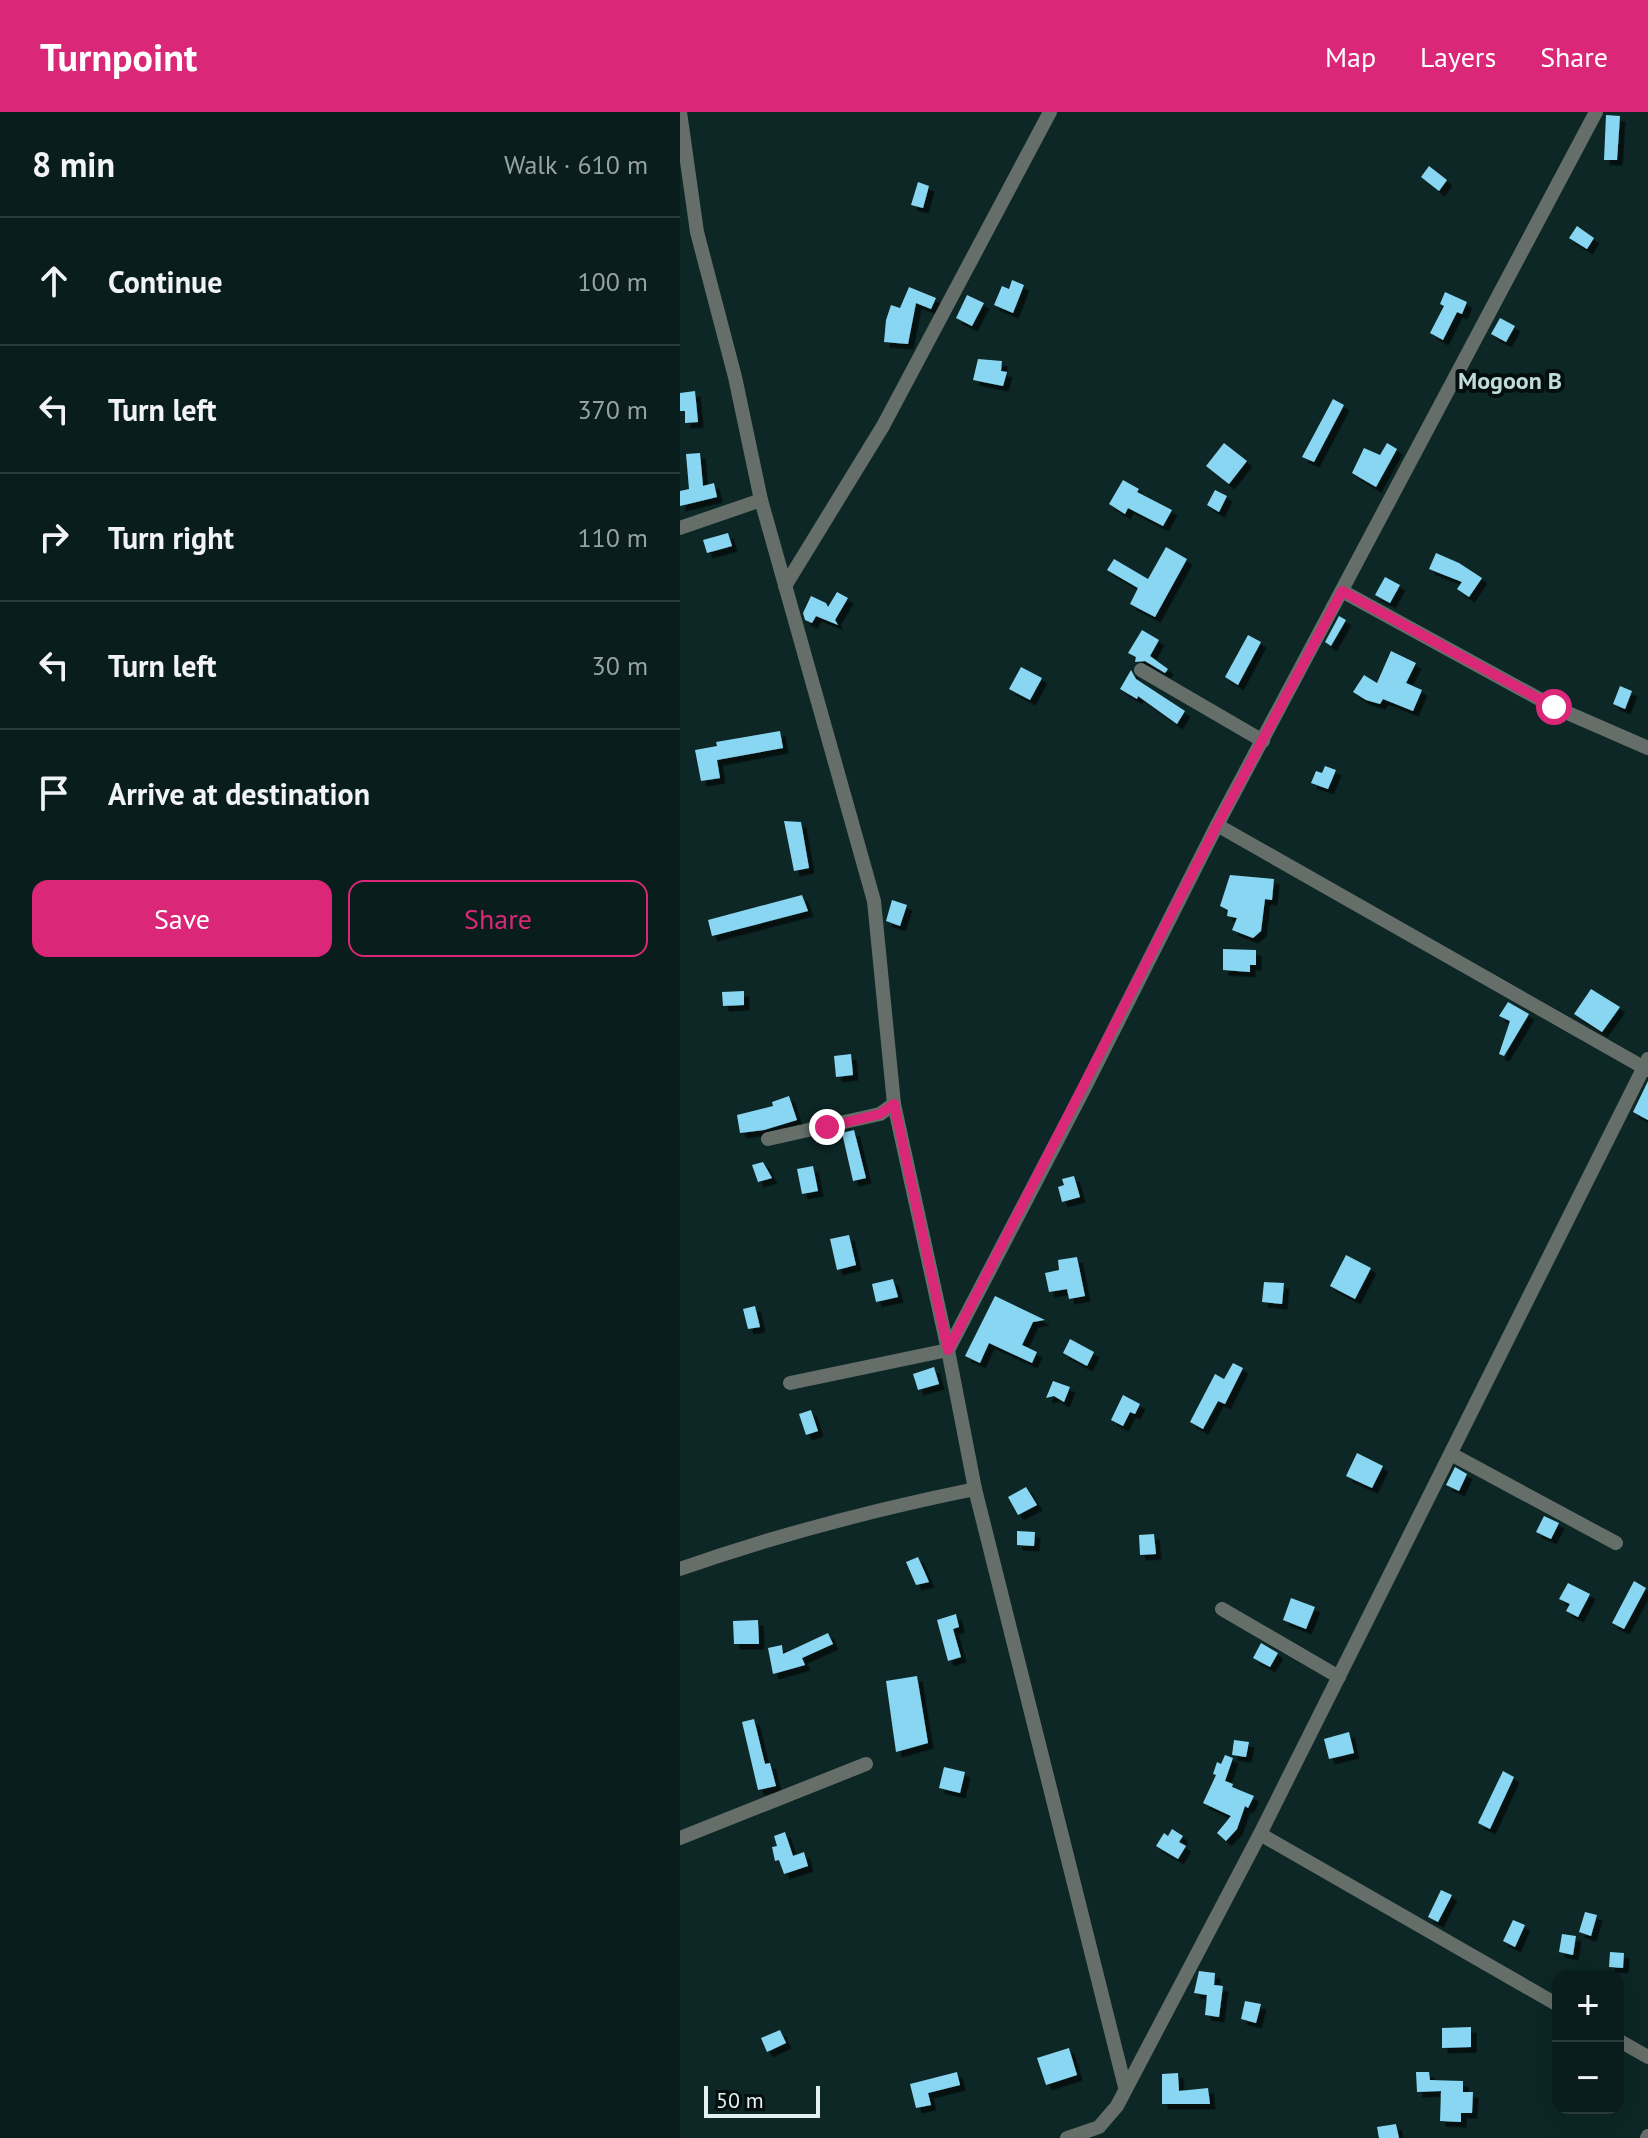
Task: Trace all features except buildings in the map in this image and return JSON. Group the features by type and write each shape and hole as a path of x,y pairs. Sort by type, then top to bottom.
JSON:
{"street":[{"path":"680,112 697,232 735,377 761,500 874,901 894,1104 975,1489 1125,2087"},
{"path":"785,586 883,426 1050,112"},
{"path":"948,1350 1217,825 1596,112"},
{"path":"680,528 761,500"},
{"path":"1342,591 1554,707 1648,748"},
{"path":"1141,670 1263,741"},
{"path":"1067,2138 1100,2133 1111,2115 1260,1834 1647,1065 1217,825"},
{"path":"768,1139 880,1114 894,1104"},
{"path":"790,1383 948,1350"},
{"path":"1451,1454 1616,1543"},
{"path":"680,1569 762,1540 872,1510 975,1489"},
{"path":"1222,1609 1339,1677"},
{"path":"680,1838 866,1764"},
{"path":"1260,1834 1552,2002"},
{"path":"1622,2042 1648,2057"}],"district":[{"name":"Mogoon B","path":"1510,381"}],"route":[{"path":"827,1127 880,1114 894,1104 948,1350 1217,825 1342,591 1554,707"}]}
